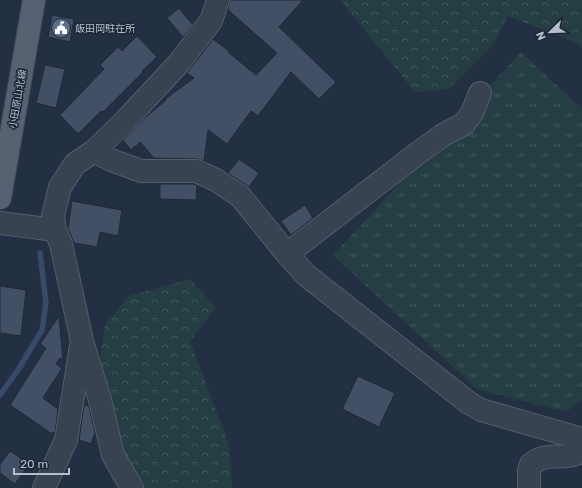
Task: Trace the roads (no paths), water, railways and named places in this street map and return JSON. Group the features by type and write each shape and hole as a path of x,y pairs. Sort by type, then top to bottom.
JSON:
{"main road":[{"name":"小田原山北線","path":"0,198 34,0"}],"street":[{"path":"132,488 113,455 100,400 82,341 61,244 55,230 53,216 60,187 75,164 94,151 126,120 179,63 211,21 218,0"},
{"path":"287,254 430,144 464,124 472,113 480,93"},
{"path":"94,151 111,160 141,171 196,171 216,180 240,196 306,275 468,403 481,410 582,439"},
{"path":"0,223 55,230"},
{"path":"44,488 66,440 82,341"},
{"path":"530,488 529,470 531,464 540,458 564,457 575,455 582,451"}],"waterway":[{"path":"0,395 18,370 42,330 46,303 40,253"}],"place":[{"name":"飯田岡駐在所","path":"61,28"}]}
